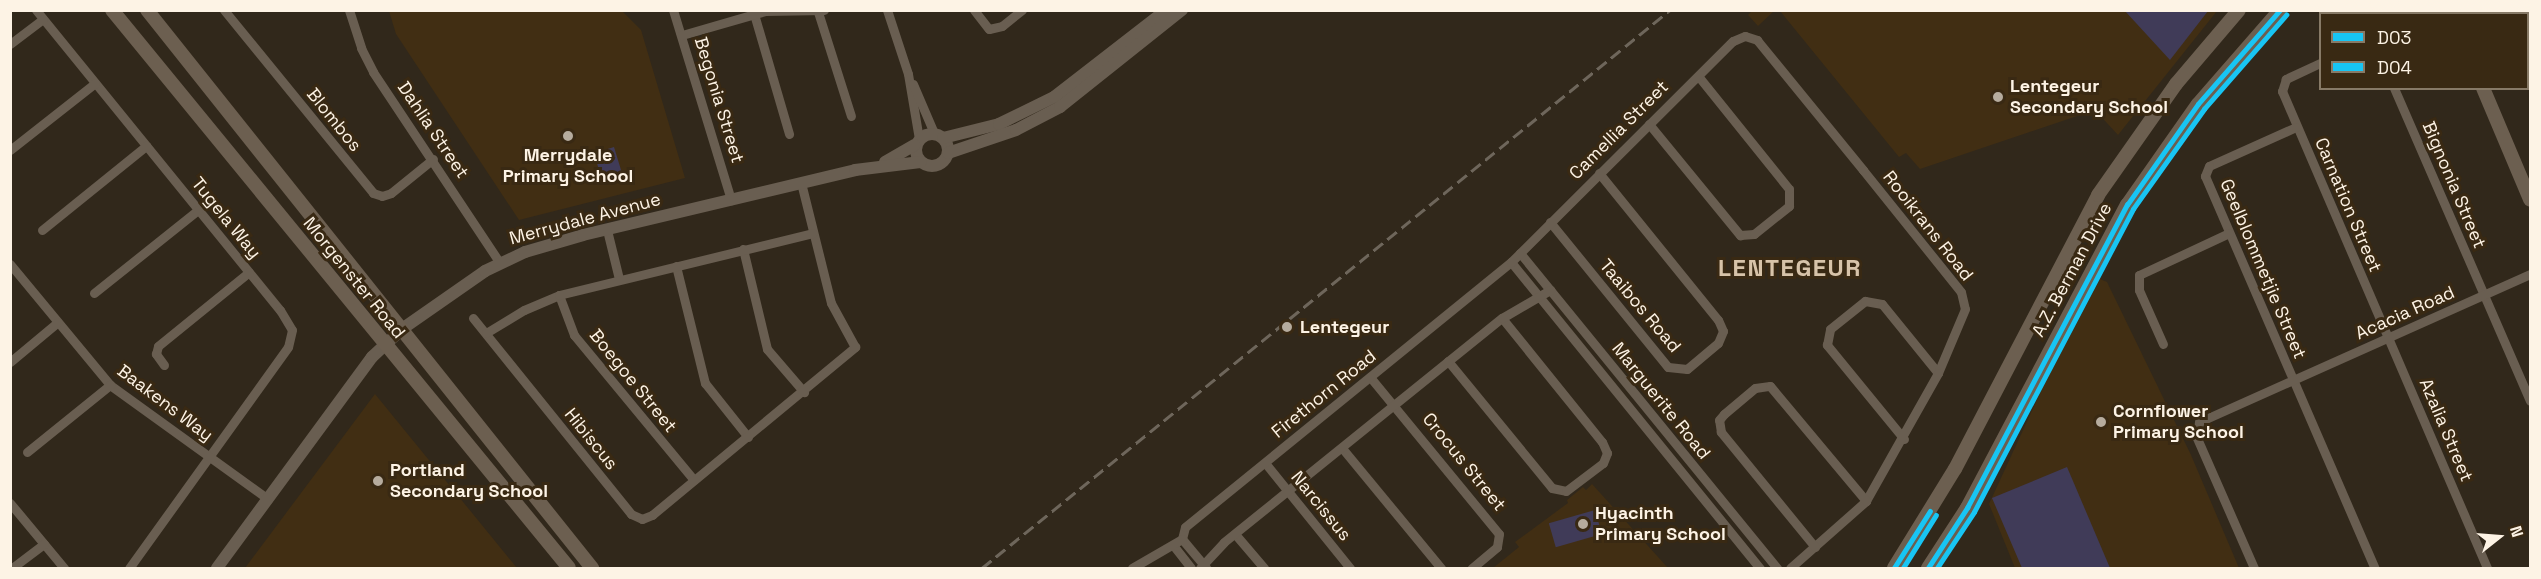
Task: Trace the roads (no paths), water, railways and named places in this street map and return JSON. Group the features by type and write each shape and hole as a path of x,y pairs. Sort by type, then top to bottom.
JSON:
{"main road":[{"name":"Morgenster Road","path":"112,10 569,568"},
{"name":"Morgenster Road","path":"147,10 592,568"},
{"name":"A.Z. Berman Drive","path":"1894,568 1955,469 2098,195 2176,84 2239,10"},
{"name":"A.Z. Berman Drive","path":"1928,568 1972,499 2123,212 2171,139 2233,61 2280,10"},
{"path":"2484,90 2530,199"}],"street":[{"name":"Tugela Way","path":"36,10 288,322 291,340 129,568"},
{"name":"Blombos","path":"224,10 373,193 382,196 391,193 433,159"},
{"name":"Dahlia Street","path":"349,10 365,58 500,263"},
{"name":"Begonia Street","path":"673,10 731,200"},
{"path":"887,10 908,74 948,153 1031,123 1101,78 1182,10"},
{"path":"974,10 989,29 1002,26 1022,10"},
{"path":"939,136 1010,120 1053,98 1166,10"},
{"path":"682,35 754,14 821,11 851,116"},
{"path":"754,14 789,134"},
{"path":"10,44 43,19"},
{"name":"Camellia Street","path":"1520,254 1733,41 1745,36"},
{"name":"Rooikrans Road","path":"1745,36 1757,40 1961,292 1964,317 1904,438 1866,501 1790,568"},
{"name":"Carnation Street","path":"2319,63 2289,77 2283,84 2282,91 2388,338"},
{"path":"1087,73 1101,78"},
{"path":"908,74 921,162"},
{"path":"1649,124 1740,235 1754,234 1789,206 1790,189 1698,76"},
{"path":"10,150 95,83"},
{"name":"Bignonia Street","path":"2395,90 2530,402"},
{"name":"Geelblommetjie Street","path":"2292,380 2208,185 2206,170 2296,127"},
{"name":"Merrydale Avenue","path":"881,164 917,142 939,136"},
{"path":"42,230 146,146"},
{"name":"Merrydale Avenue","path":"217,568 350,384 384,344 402,329 500,263 544,245 881,164 921,162 939,164 948,153"},
{"name":"Taaibos Road","path":"1550,222 1668,367 1687,369 1718,343 1723,331 1718,320 1599,173"},
{"name":"Hibiscus","path":"473,318 630,514 642,519 652,515 804,392 855,347 831,303 801,183"},
{"path":"94,293 198,210"},
{"path":"607,230 619,279"},
{"path":"486,333 524,310 560,295 813,233"},
{"path":"2163,344 2139,290 2139,275 2229,233"},
{"path":"743,249 767,349 804,392"},
{"name":"Firethorn Road","path":"1177,542 1185,527 1266,464 1520,254"},
{"name":"Marguerite Road","path":"1520,254 1777,568"},
{"name":"Marguerite Road","path":"1511,262 1760,568"},
{"name":"Baakens Way","path":"10,264 110,385 268,499"},
{"path":"676,266 705,383 748,437"},
{"path":"164,365 156,354 158,346 249,272"},
{"name":"Acacia Road","path":"2254,568 2196,429 2202,419 2530,274"},
{"path":"1177,542 1203,568 1235,534 1448,361 1523,303 1540,298 1550,290"},
{"name":"Boegoe Street","path":"560,295 574,335 694,480"},
{"path":"1904,438 1827,345 1830,329 1865,301 1882,304 1938,373"},
{"path":"1448,361 1552,488 1566,491 1603,464 1607,453 1602,442 1502,318"},
{"path":"10,362 58,322"},
{"name":"Azalia Street","path":"2388,338 2487,568"},
{"name":"Crocus Street","path":"1370,377 1396,404 1499,534 1497,547 1472,568"},
{"path":"2292,380 2375,568"},
{"path":"27,452 110,385"},
{"path":"1815,547 1721,432 1719,420 1724,414 1755,388 1770,386 1866,501"},
{"path":"1342,448 1440,568"},
{"name":"Narcissus","path":"1266,464 1350,568"},
{"path":"10,503 64,568"},
{"path":"1235,534 1264,568"},
{"path":"1132,568 1177,542"},
{"path":"1177,542 1191,568"},
{"path":"12,568 44,544"}],"railway":[{"path":"982,568 1670,10"}],"place":[{"name":"Lentegeur Secondary School","path":"1998,97"},
{"name":"Merrydale Primary School","path":"568,136"},
{"name":"Lentegeur","path":"1287,327"},
{"name":"Cornflower Primary School","path":"2101,422"},
{"name":"Portland Secondary School","path":"378,481"},
{"name":"Hyacinth Primary School","path":"1583,524"}],"district":[{"name":"LENTEGEUR","path":"1790,268"}]}
